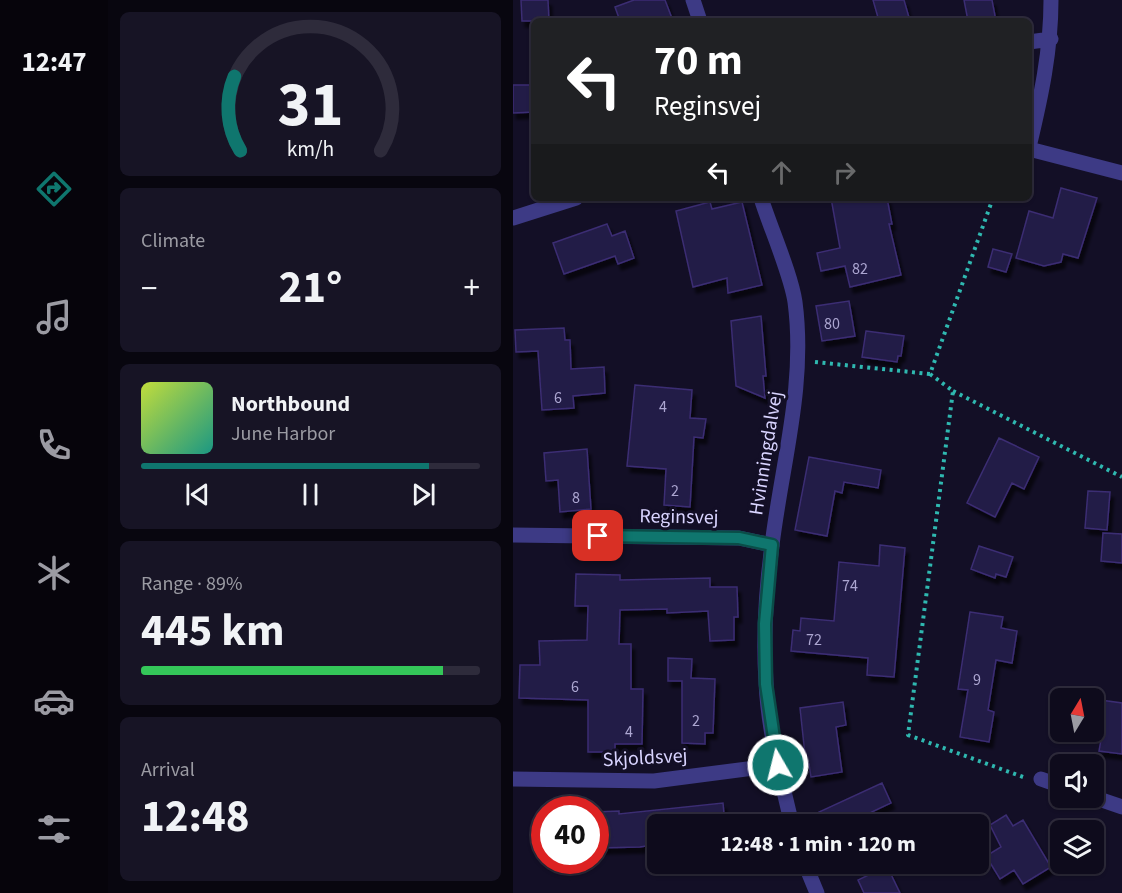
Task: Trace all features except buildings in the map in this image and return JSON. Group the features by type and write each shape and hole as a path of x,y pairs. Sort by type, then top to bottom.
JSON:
{"street":[{"path":"693,0 699,18"},
{"path":"1032,135 1047,69 1051,39 1051,0"},
{"path":"1032,42 1051,39"},
{"path":"1032,149 1122,174"},
{"path":"513,218 567,201"},
{"name":"Hvinningdalvej","path":"762,201 795,299 799,360 796,403 772,545 765,624 766,684 778,765 789,814"},
{"name":"Reginsvej","path":"513,535 739,538 772,545"},
{"name":"Skjoldsvej","path":"513,779 654,781 778,765"},
{"path":"1041,779 1050,782"},
{"path":"1104,801 1122,807"},
{"path":"809,874 817,893"}],"path":[{"path":"930,374 992,201"},
{"path":"799,360 930,374 953,391 1122,477"},
{"path":"953,391 908,735 1025,777 1041,779"}],"route":[{"path":"598,536 739,538 772,545 765,624 766,684 778,765"}]}
